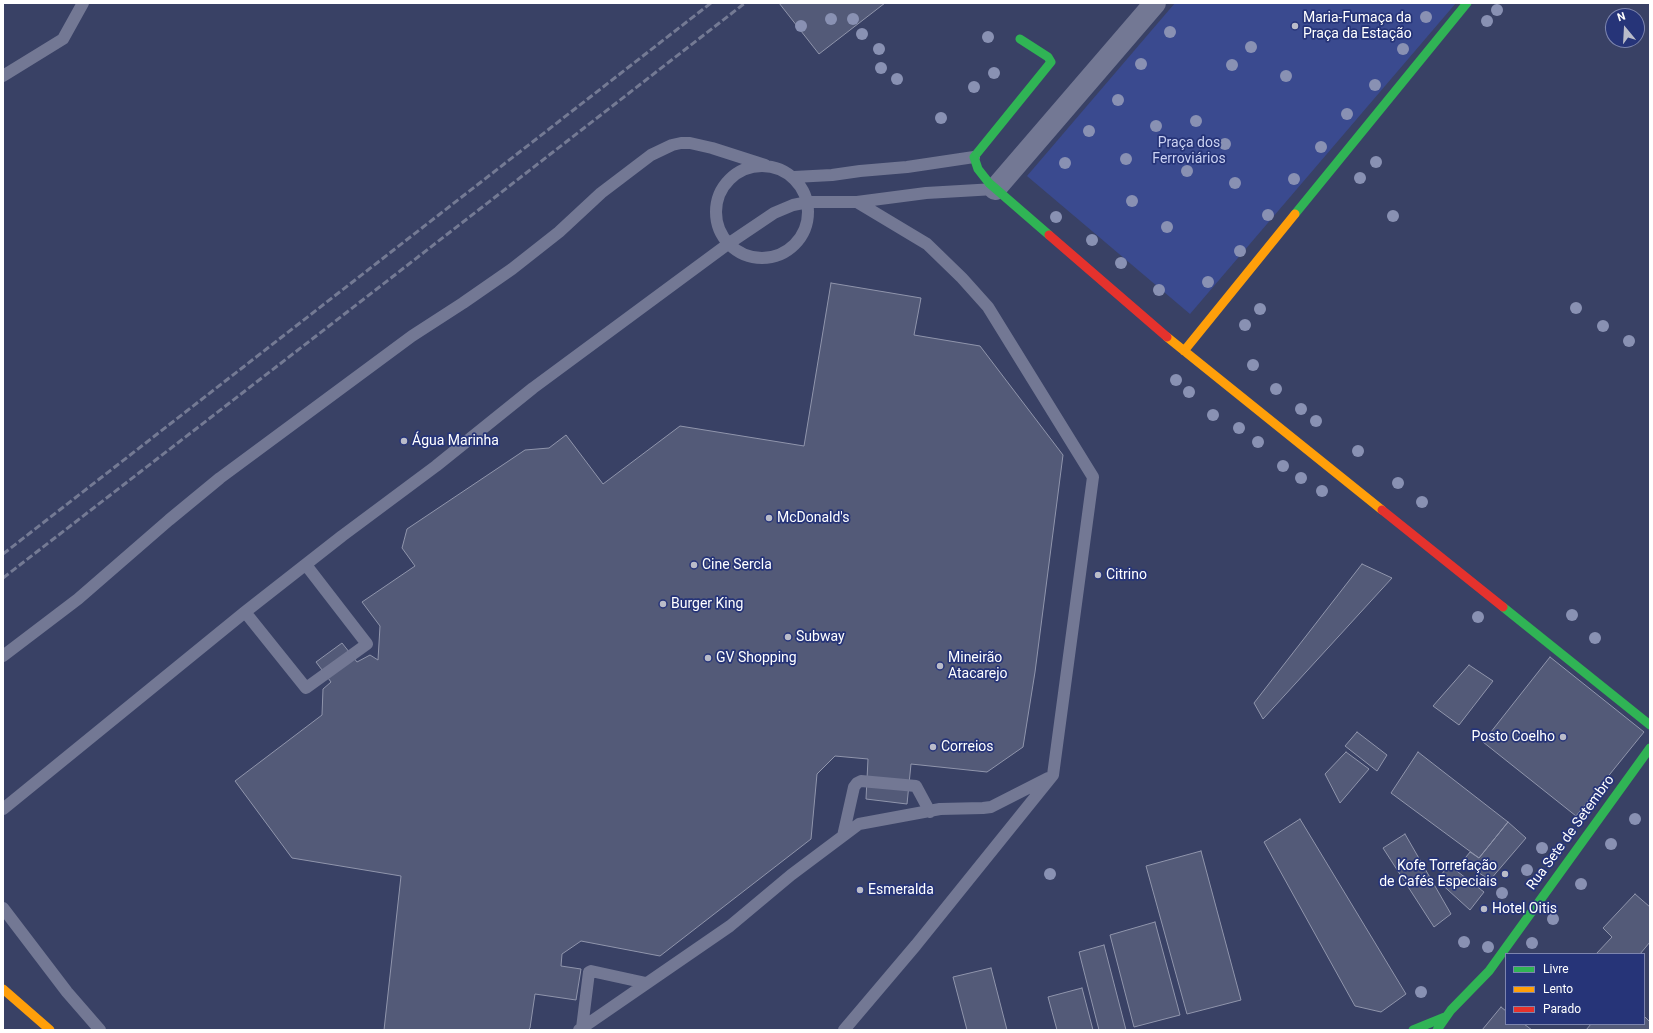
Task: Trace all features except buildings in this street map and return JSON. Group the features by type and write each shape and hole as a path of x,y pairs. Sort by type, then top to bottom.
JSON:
{"street":[{"path":"996,188 1155,3"},
{"path":"1184,351 1467,3"},
{"path":"1020,39 1048,57 1051,62 974,157 978,169 996,188 1184,351 1650,725"},
{"name":"Rua Sete de Setembro","path":"1413,1030 1445,1017 1489,971 1650,748"},
{"path":"3,989 50,1030"},
{"path":"1437,1030 1445,1017"}],"lane":[{"path":"3,76 63,39 83,3"},
{"path":"3,656 78,599 220,478 412,336 512,269 559,232 601,193 650,155 672,145 690,143 712,148 780,169 794,177 803,188 808,202 809,216 806,229 790,250 778,256 764,258 751,257 738,252 728,244 719,231 715,215 717,200 724,185 735,174 749,167 765,165"},
{"path":"794,177 832,175 907,167 974,157"},
{"path":"3,809 245,612 306,566 342,536 436,466 533,388 728,244 785,208 808,202 857,202 926,193 996,188"},
{"path":"844,1030 1053,775 1093,477 988,307 962,278 927,244 857,202"},
{"path":"245,612 306,688 367,644 306,566"},
{"path":"580,1029 730,926 791,875 858,824 952,808 990,807 1053,775"},
{"path":"843,836 854,787 861,781 916,786 930,812"},
{"path":"3,908 67,992 100,1030"},
{"path":"580,1029 589,972 591,971 646,983"}],"green space":[{"name":"Praça dos Ferroviários","path":"1175,3 1456,3 1190,314 1027,176"}],"railway":[{"path":"3,554 711,3"},
{"path":"3,578 745,3"}],"traffic: fast":[{"path":"1295,214 1467,3"},
{"path":"1020,39 1048,57 1051,62 974,157 978,169 989,183 1049,235"},
{"path":"1503,607 1650,725"},
{"path":"1437,1030 1451,1010 1489,971 1650,748"},
{"path":"1413,1030 1445,1017"}],"traffic: slow":[{"path":"1184,351 1295,214"},
{"path":"1167,337 1382,510"},
{"path":"3,989 50,1030"}],"traffic: jam":[{"path":"1049,235 1167,337"},
{"path":"1382,510 1503,607"}],"place":[{"name":"Maria-Fumaça da Praça da Estação","path":"1295,26"},
{"name":"Água Marinha","path":"404,441"},
{"name":"McDonald's","path":"769,518"},
{"name":"Cine Sercla","path":"694,565"},
{"name":"Citrino","path":"1098,575"},
{"name":"Burger King","path":"663,604"},
{"name":"Subway","path":"788,637"},
{"name":"GV Shopping","path":"708,658"},
{"name":"Mineirão Atacarejo","path":"940,666"},
{"name":"Posto Coelho","path":"1563,737"},
{"name":"Correios","path":"933,747"},
{"name":"Kofe Torrefação de Cafés Especiais","path":"1505,874"},
{"name":"Esmeralda","path":"860,890"},
{"name":"Hotel Oitis","path":"1484,909"}]}
